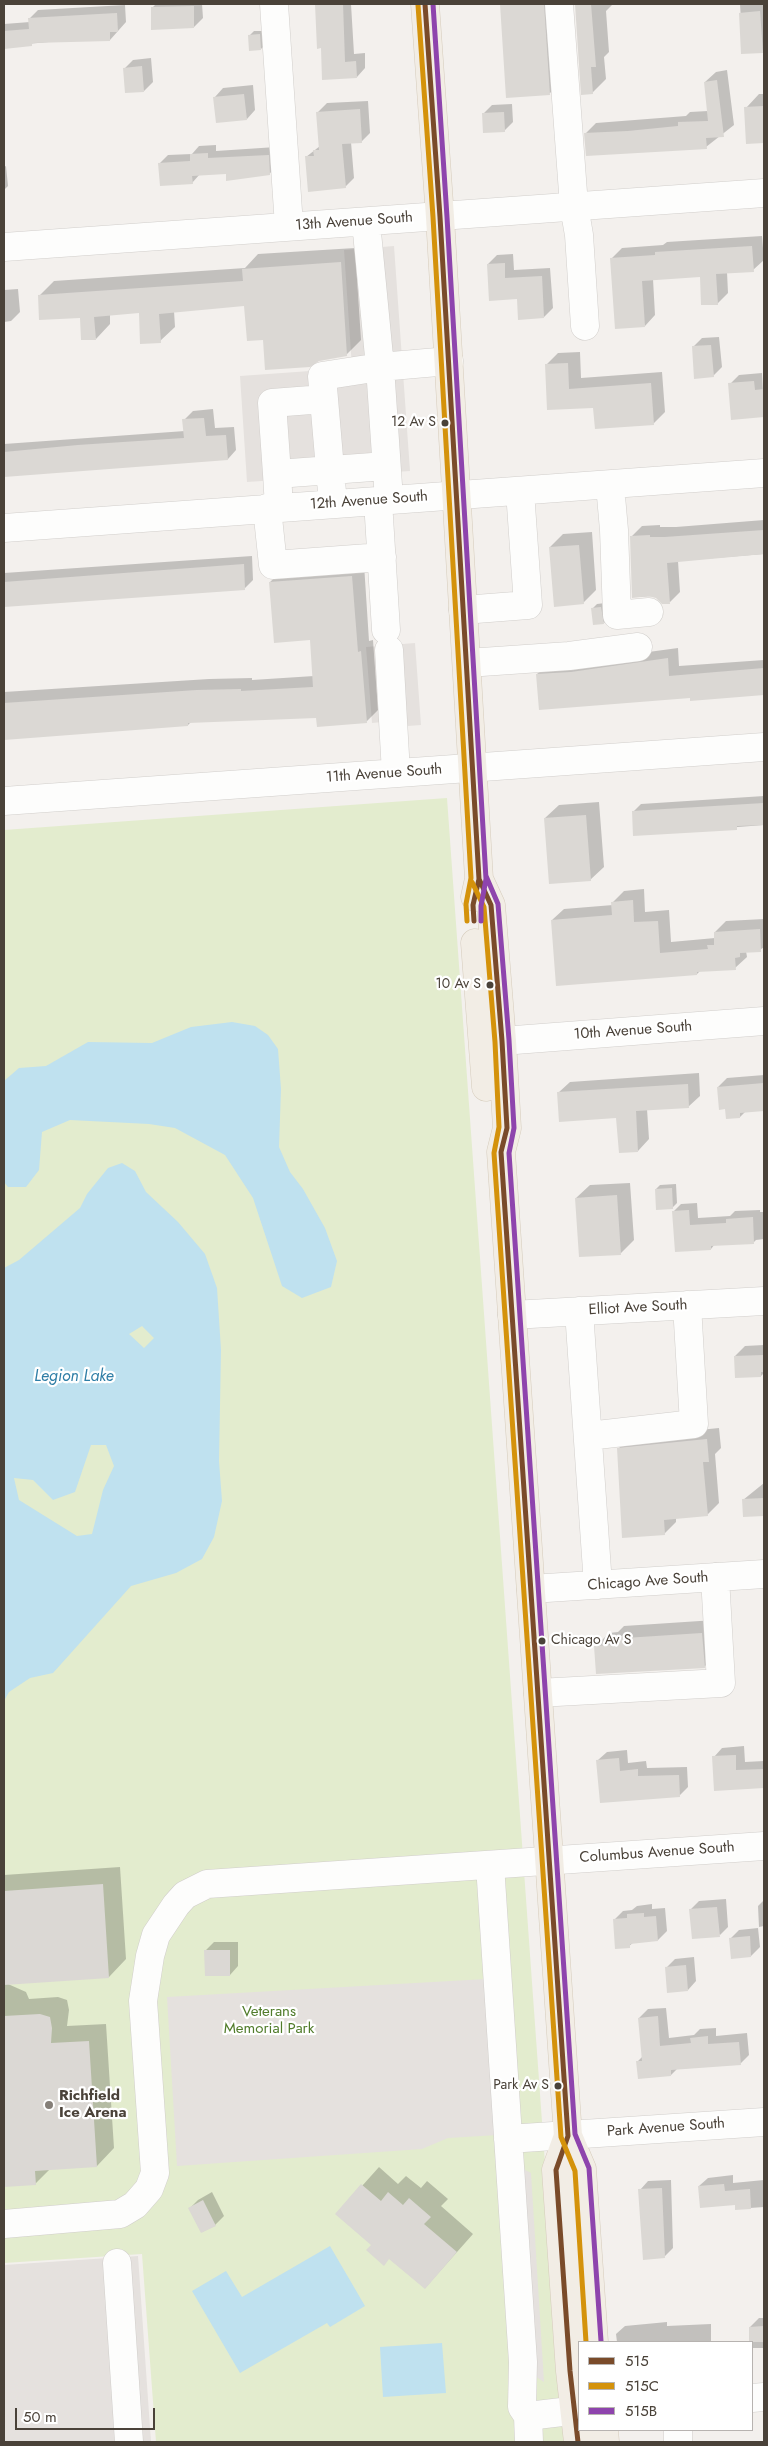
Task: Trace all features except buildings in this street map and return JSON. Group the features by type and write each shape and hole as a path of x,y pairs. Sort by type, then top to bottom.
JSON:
{"main road":[{"path":"424,4 440,217 479,879 473,905 479,1004 490,1129 501,1152"},
{"path":"479,879 491,905 502,1042 507,1128 501,1152 568,2136 582,2169 594,2341"},
{"path":"568,2136 556,2170 577,2410 578,2442"}],"street":[{"path":"274,4 289,226"},
{"path":"560,4 574,206 579,235 585,326"},
{"name":"13th Avenue South","path":"4,247 764,193"},
{"path":"366,222 380,367 386,466 382,557 396,773"},
{"path":"333,504 322,376 380,367 449,361"},
{"path":"324,399 272,403 277,474 273,508 273,565 382,557"},
{"path":"277,474 386,466"},
{"name":"12th Avenue South","path":"4,528 764,473"},
{"path":"610,485 614,530 617,615 649,612"},
{"path":"463,610 528,604 520,491"},
{"path":"467,663 568,656 638,647"},
{"name":"11th Avenue South","path":"4,801 764,747"},
{"name":"10th Avenue South","path":"502,1042 764,1022"},
{"name":"Elliot Ave South","path":"512,1315 764,1301"},
{"path":"588,1436 694,1424 687,1305"},
{"path":"579,1311 598,1585"},
{"name":"Chicago Ave South","path":"531,1589 764,1574"},
{"path":"538,1693 722,1683 715,1577"},
{"name":"Columbus Avenue South","path":"4,2224 120,2214 135,2205 149,2189 155,2173 143,2001 156,1935 184,1895 207,1884 223,1882 764,1846"},
{"path":"490,1865 523,2362 522,2407 529,2429 577,2410"},
{"name":"Park Avenue South","path":"508,2139 764,2122"},
{"path":"117,2263 130,2442"}],"green space":[{"name":"Veterans Memorial Park","path":"447,798 565,2442 156,2442 142,2254 4,2263 4,830"}],"shaded area":[{"path":"394,246 410,471 247,482 240,376 352,368 344,250"},
{"path":"415,643 421,725 394,727 393,721 372,723 366,647"},
{"path":"486,1979 498,2135 448,2138 422,2149 177,2166 167,1997"},
{"path":"499,2157 531,2173 544,2382 514,2362"},
{"path":"138,2256 151,2442 4,2442 4,2265"}],"water":[{"path":"232,1022 255,1026 268,1035 278,1049 281,1089 279,1147 290,1172 303,1189 325,1228 337,1261 331,1287 302,1298 282,1286 253,1198 225,1155 175,1128 149,1124 70,1120 42,1132 39,1170 26,1187 8,1187 4,1182 4,1081 19,1068 46,1066 88,1042 152,1043 191,1027"},
{"name":"Legion Lake","path":"122,1163 135,1171 146,1192 178,1222 205,1254 217,1288 221,1350 219,1461 222,1501 214,1537 202,1559 176,1573 131,1586 53,1673 30,1678 9,1692 4,1701 4,1268 19,1260 80,1208 87,1194 108,1168","holes":["142,1326 154,1338 144,1348 129,1334","91,1445 106,1445 114,1466 103,1490 92,1534 77,1536 19,1500 14,1478 33,1480 53,1500 75,1492"]},
{"path":"330,2246 365,2306 330,2327 327,2323 240,2373 192,2291 226,2271 242,2297"},
{"path":"442,2343 446,2393 383,2397 380,2347"}],"transit line":[{"name":"515","path":"425,4 440,217 479,879 473,905 474,921"},
{"name":"515B","path":"433,4 486,879 481,906 481,921"},
{"name":"515C","path":"418,5 433,217 471,878 466,904 467,921"},
{"name":"515B","path":"486,876 498,904 509,1040 514,1128 509,1153 575,2134 589,2168 601,2341"},
{"name":"515","path":"479,879 491,905 502,1041 507,1128 501,1152 568,2136 556,2170 570,2371 578,2442"},
{"name":"515C","path":"472,882 484,907 495,1042 499,1127 494,1153 561,2137 575,2171 586,2341"}],"place":[{"name":"12 Av S","path":"445,423"},
{"name":"10 Av S","path":"490,985"},
{"name":"Chicago Av S","path":"542,1641"},
{"name":"Park Av S","path":"558,2086"},
{"name":"Richfield Ice Arena","path":"49,2105"}]}
